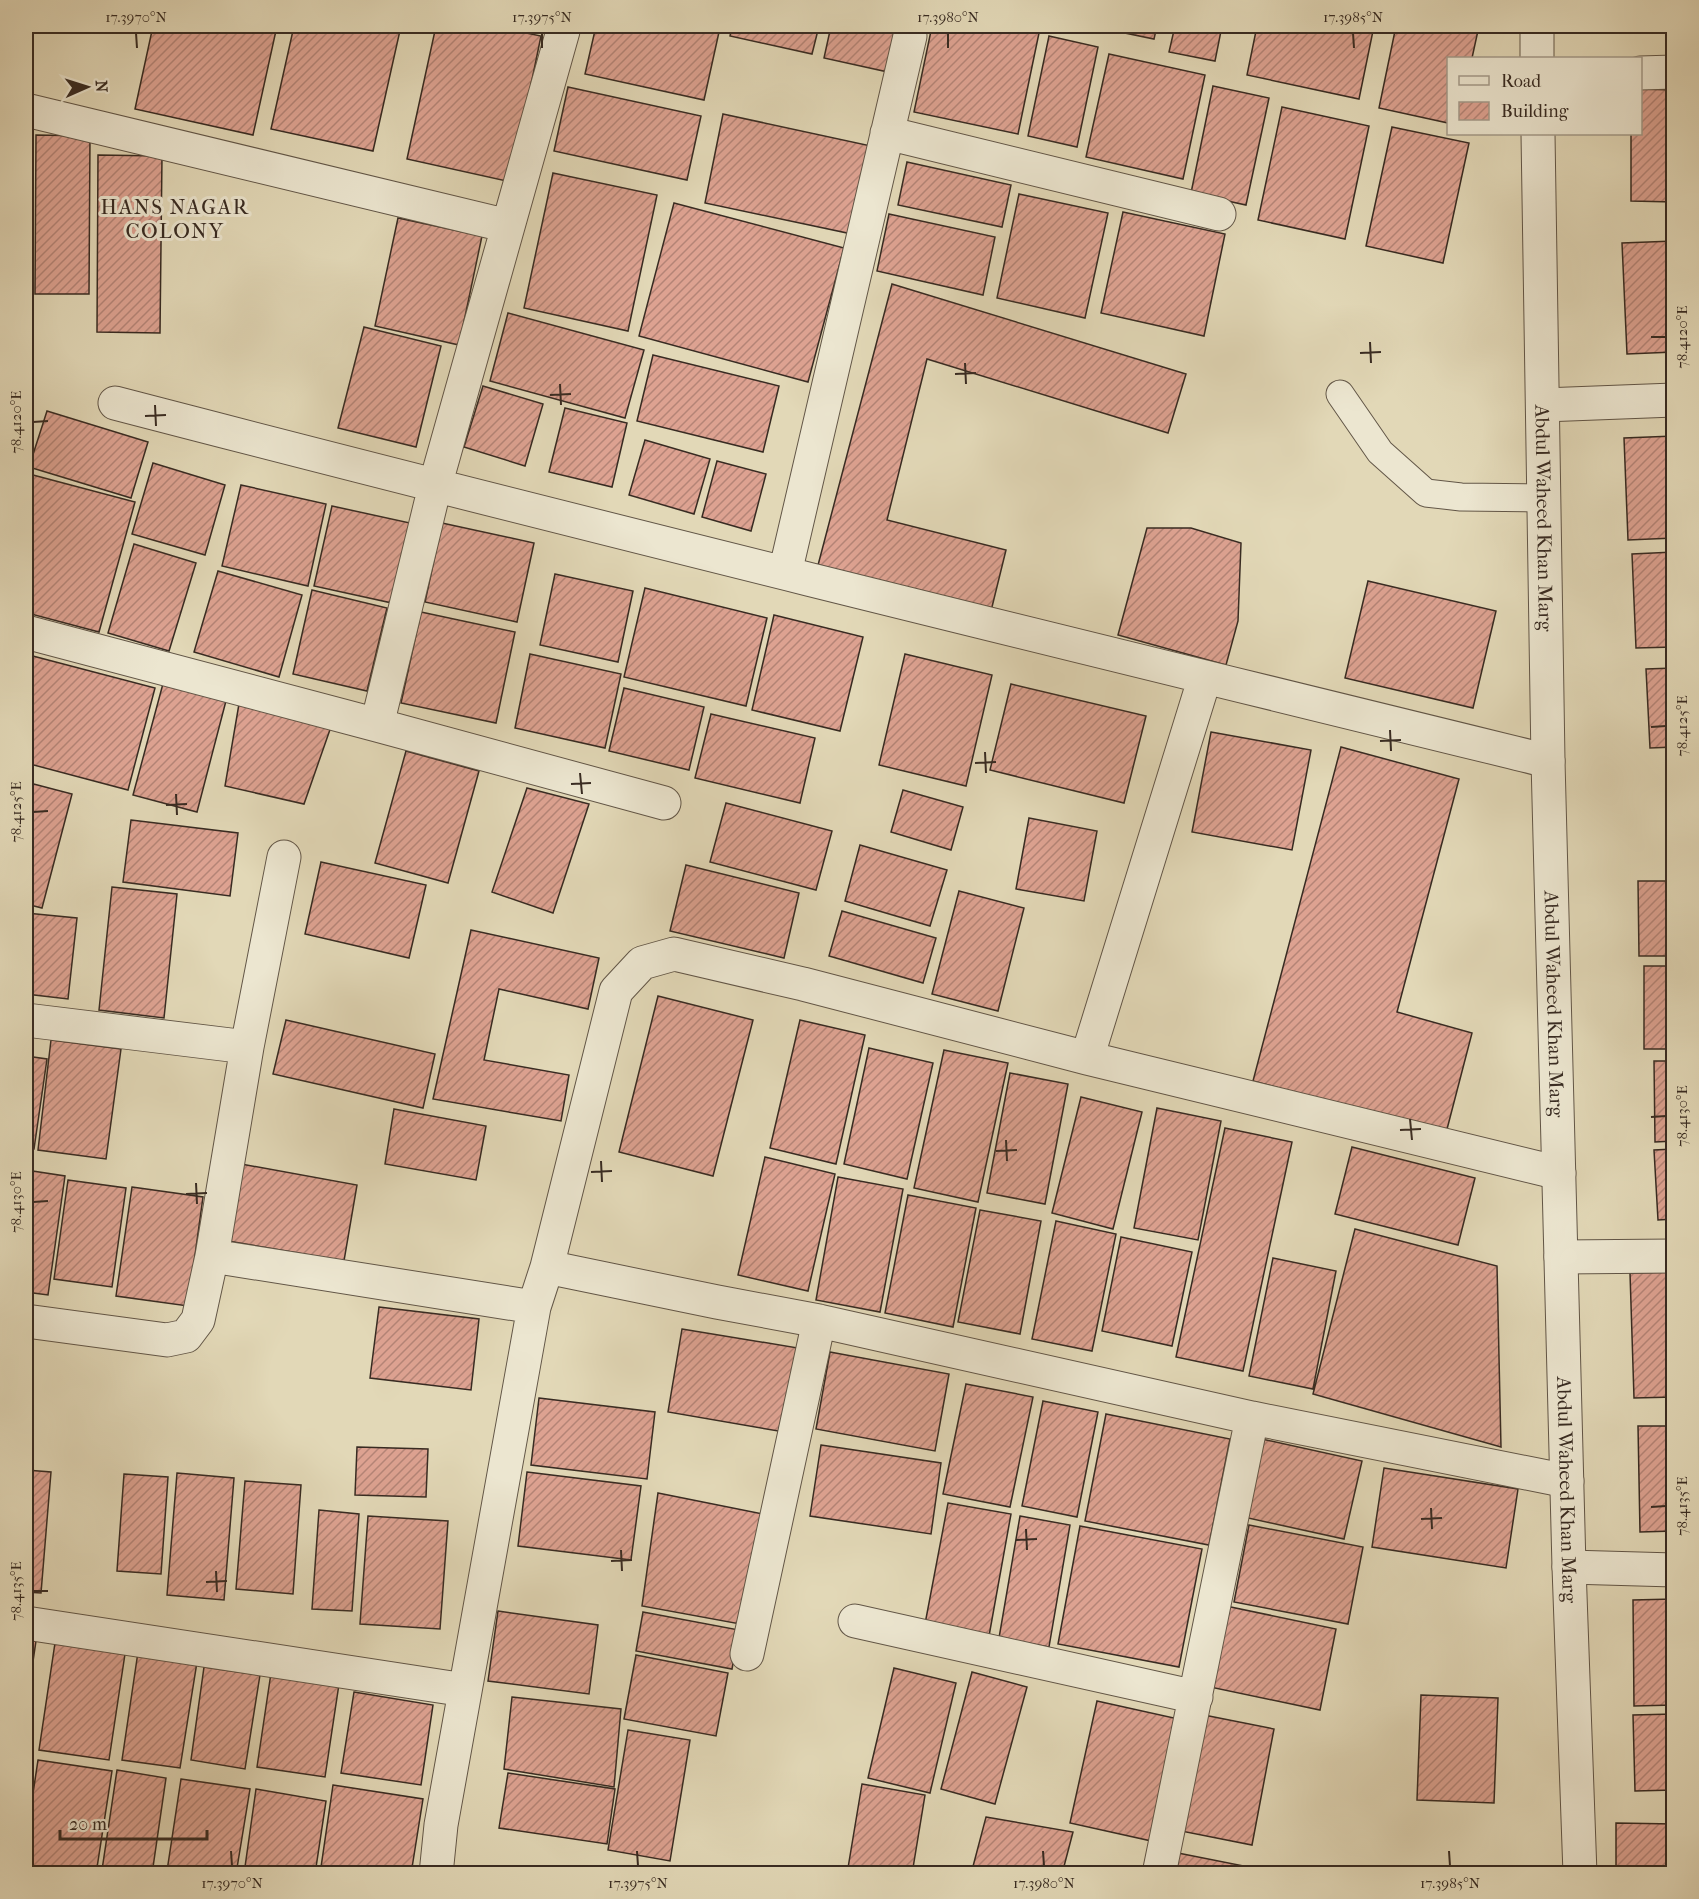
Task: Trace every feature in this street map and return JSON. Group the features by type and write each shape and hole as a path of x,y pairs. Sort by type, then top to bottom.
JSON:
{"street":[{"path":"377,725 435,486 563,31 562,26"},
{"path":"1537,26 1537,57"},
{"path":"785,573 910,36"},
{"path":"1642,73 1674,72"},
{"path":"26,110 508,226"},
{"path":"887,133 1219,214"},
{"name":"Abdul Waheed Khan Marg","path":"1539,135 1548,761 1569,1567 1580,1874"},
{"path":"1543,405 1674,400"},
{"path":"115,403 435,486 1548,761"},
{"path":"26,632 664,803"},
{"path":"1086,1058 1205,677"},
{"path":"26,1321 167,1340 186,1336 198,1320 212,1256 247,1047 284,857"},
{"path":"436,1874 441,1825 534,1307 547,1267 616,991 642,963 674,954 803,984 1086,1058 1559,1173"},
{"path":"26,1020 247,1047"},
{"path":"212,1256 534,1307"},
{"path":"1561,1257 1674,1256"},
{"path":"547,1267 819,1321 1252,1418 1567,1481"},
{"path":"747,1654 819,1321"},
{"path":"1159,1874 1252,1418"},
{"path":"1569,1567 1674,1570"},
{"path":"855,1621 1196,1696"},
{"path":"26,1623 465,1690"}],"lane":[{"path":"1340,394 1380,452 1425,494 1544,498"}],"building":[{"path":"153,26 277,26 253,135 135,109"},
{"path":"294,26 401,26 373,151 271,129"},
{"path":"436,26 492,26 541,36 511,182 407,159"},
{"path":"596,26 686,26 719,32 704,100 585,74"},
{"path":"732,26 819,26 812,54 730,36"},
{"path":"831,26 898,26 888,72 824,58"},
{"path":"932,26 1004,26 1039,33 1018,134 914,112"},
{"path":"1091,26 1157,26 1154,39"},
{"path":"1175,26 1222,26 1215,61 1169,52"},
{"path":"1257,26 1374,26 1359,99 1247,75"},
{"path":"1396,26 1479,26 1472,57 1447,57 1447,123 1379,108"},
{"path":"1049,36 1098,47 1077,147 1028,136"},
{"path":"1109,54 1205,75 1183,179 1086,157"},
{"path":"1213,86 1269,98 1246,205 1191,193"},
{"path":"568,87 701,116 687,180 554,151"},
{"path":"1642,89 1674,90 1674,202 1631,201 1631,135 1642,135"},
{"path":"1282,107 1369,126 1345,239 1258,220"},
{"path":"723,114 871,146 852,234 705,203"},
{"path":"1392,127 1469,143 1443,263 1366,246"},
{"path":"36,135 90,136 89,294 35,294"},
{"path":"98,155 162,156 160,333 97,332"},
{"path":"907,162 1011,185 1002,227 898,205"},
{"path":"553,173 657,195 628,331 524,308"},
{"path":"1019,194 1108,213 1085,318 997,298"},
{"path":"674,203 844,248 808,382 639,336"},
{"path":"1123,212 1225,234 1204,336 1101,313"},
{"path":"889,214 995,237 983,295 877,271"},
{"path":"398,218 482,236 459,345 375,326"},
{"path":"1674,241 1674,352 1627,354 1622,243"},
{"path":"892,284 1186,374 1168,433 927,359 887,520 1006,550 991,611 817,569"},
{"path":"508,313 644,350 625,418 490,381"},
{"path":"364,327 441,346 416,447 338,428"},
{"path":"653,355 779,386 763,452 637,421"},
{"path":"483,386 543,404 525,466 464,447"},
{"path":"565,408 627,423 612,487 549,472"},
{"path":"47,411 148,442 131,498 29,467"},
{"path":"1674,436 1674,538 1628,540 1624,438"},
{"path":"645,440 710,459 694,514 629,495"},
{"path":"717,461 766,474 751,531 702,517"},
{"path":"153,463 225,485 205,555 132,534"},
{"path":"33,475 135,502 99,632 31,614"},
{"path":"241,485 326,504 308,586 222,566"},
{"path":"332,506 410,523 392,603 314,586"},
{"path":"442,523 534,543 517,622 425,602"},
{"path":"1147,528 1191,528 1241,543 1238,621 1226,665 1118,635"},
{"path":"134,544 196,563 169,651 108,633"},
{"path":"1674,552 1674,647 1636,648 1632,554"},
{"path":"218,571 302,595 279,677 194,652"},
{"path":"555,574 633,591 618,662 540,645"},
{"path":"1368,581 1496,611 1473,708 1345,678"},
{"path":"645,588 767,618 746,706 624,677"},
{"path":"312,590 387,608 367,691 293,674"},
{"path":"421,612 515,632 496,723 401,703"},
{"path":"774,615 863,637 840,731 752,710"},
{"path":"530,654 621,674 605,748 515,728"},
{"path":"905,654 992,675 966,786 879,765"},
{"path":"29,655 155,688 128,790 26,763 26,667"},
{"path":"1674,668 1674,747 1650,748 1646,669"},
{"path":"164,680 227,697 197,812 133,795"},
{"path":"1011,684 1146,716 1124,803 990,770"},
{"path":"624,688 704,707 689,770 609,751"},
{"path":"240,698 333,721 304,804 225,786"},
{"path":"711,714 815,738 800,803 695,778"},
{"path":"1211,732 1311,750 1292,850 1192,832"},
{"path":"1341,747 1459,779 1397,1012 1472,1033 1446,1133 1253,1081"},
{"path":"406,751 479,771 448,883 375,863"},
{"path":"26,782 72,794 42,908 26,904"},
{"path":"527,788 589,804 553,913 492,892"},
{"path":"903,790 963,807 951,850 891,832"},
{"path":"726,803 832,831 816,890 710,862"},
{"path":"1029,818 1097,831 1084,901 1016,889"},
{"path":"131,820 238,833 230,896 123,882"},
{"path":"860,845 947,870 930,926 845,901"},
{"path":"321,862 426,885 409,958 305,934"},
{"path":"686,865 799,893 784,958 670,931"},
{"path":"1638,881 1674,881 1674,956 1639,956"},
{"path":"112,887 177,894 164,1018 99,1010"},
{"path":"959,891 1024,908 998,1011 932,994"},
{"path":"842,911 936,938 923,983 829,956"},
{"path":"26,913 77,918 68,999 26,994"},
{"path":"471,930 599,958 588,1009 499,989 484,1060 569,1075 561,1121 433,1099"},
{"path":"1644,966 1674,966 1674,1049 1644,1049"},
{"path":"658,996 753,1020 713,1176 619,1152"},
{"path":"286,1020 435,1054 423,1108 273,1074"},
{"path":"800,1020 865,1035 836,1164 770,1148"},
{"path":"51,1040 121,1049 106,1159 38,1150"},
{"path":"869,1048 933,1063 907,1179 844,1164"},
{"path":"944,1050 1008,1063 978,1202 914,1188"},
{"path":"26,1056 47,1059 34,1149 26,1148"},
{"path":"1654,1061 1674,1061 1674,1141 1655,1142"},
{"path":"1010,1073 1068,1084 1045,1204 987,1193"},
{"path":"1081,1097 1142,1112 1113,1229 1052,1213"},
{"path":"1157,1108 1221,1121 1198,1240 1134,1228"},
{"path":"394,1109 486,1126 476,1180 385,1164"},
{"path":"1225,1128 1292,1142 1243,1371 1176,1357"},
{"path":"1352,1147 1475,1178 1458,1245 1335,1214"},
{"path":"1674,1149 1674,1219 1658,1220 1654,1150"},
{"path":"765,1157 835,1174 808,1291 738,1275"},
{"path":"241,1164 357,1185 344,1261 228,1241"},
{"path":"26,1170 65,1176 48,1295 26,1292"},
{"path":"838,1177 903,1189 880,1312 816,1300"},
{"path":"68,1180 126,1188 112,1287 54,1279"},
{"path":"132,1187 203,1197 188,1306 116,1296"},
{"path":"908,1195 976,1208 953,1327 885,1313"},
{"path":"980,1210 1041,1221 1020,1334 958,1322"},
{"path":"1056,1221 1116,1234 1092,1351 1032,1339"},
{"path":"1355,1229 1497,1266 1501,1447 1313,1394"},
{"path":"1121,1237 1192,1252 1172,1346 1102,1331"},
{"path":"1273,1258 1336,1271 1313,1389 1249,1376"},
{"path":"1674,1272 1674,1397 1634,1398 1630,1273"},
{"path":"379,1307 479,1319 471,1390 370,1378"},
{"path":"682,1329 804,1349 790,1433 668,1412"},
{"path":"830,1352 949,1374 935,1451 816,1429"},
{"path":"966,1384 1033,1397 1010,1507 943,1494"},
{"path":"539,1398 655,1412 647,1479 531,1465"},
{"path":"1043,1401 1098,1412 1077,1517 1022,1506"},
{"path":"1106,1414 1230,1439 1209,1545 1085,1521"},
{"path":"1638,1426 1674,1426 1674,1531 1640,1532"},
{"path":"1257,1438 1362,1461 1344,1539 1239,1516"},
{"path":"821,1445 941,1463 931,1534 810,1516"},
{"path":"357,1447 428,1449 426,1497 355,1495"},
{"path":"1384,1468 1518,1489 1506,1568 1372,1547"},
{"path":"26,1470 51,1472 41,1593 26,1592"},
{"path":"527,1472 641,1486 631,1560 518,1546"},
{"path":"177,1473 234,1478 224,1600 167,1595"},
{"path":"124,1474 168,1477 161,1574 117,1571"},
{"path":"245,1481 301,1485 293,1594 236,1589"},
{"path":"658,1493 768,1515 740,1624 642,1606"},
{"path":"948,1503 1011,1514 989,1636 925,1624"},
{"path":"319,1510 359,1514 352,1611 312,1609"},
{"path":"368,1516 448,1521 440,1629 360,1624"},
{"path":"1020,1516 1070,1525 1049,1647 999,1638"},
{"path":"1249,1525 1363,1547 1348,1624 1234,1602"},
{"path":"1080,1526 1202,1549 1179,1667 1058,1644"},
{"path":"1674,1599 1674,1705 1634,1706 1633,1600"},
{"path":"1226,1606 1336,1629 1320,1710 1210,1687"},
{"path":"498,1611 598,1625 589,1694 488,1681"},
{"path":"643,1612 739,1630 732,1669 636,1651"},
{"path":"26,1640 36,1641 26,1709"},
{"path":"55,1643 125,1654 109,1760 39,1750"},
{"path":"138,1652 197,1662 180,1768 122,1760"},
{"path":"636,1655 728,1673 716,1736 624,1719"},
{"path":"204,1667 260,1675 245,1769 191,1760"},
{"path":"894,1668 956,1683 930,1793 868,1778"},
{"path":"972,1672 1027,1687 995,1804 941,1789"},
{"path":"271,1673 339,1684 325,1777 257,1767"},
{"path":"354,1692 433,1705 421,1785 341,1773"},
{"path":"1421,1695 1498,1698 1494,1803 1417,1800"},
{"path":"512,1697 621,1709 614,1787 504,1769"},
{"path":"1097,1701 1183,1720 1156,1842 1070,1823"},
{"path":"1674,1714 1674,1790 1635,1791 1633,1715"},
{"path":"1204,1715 1274,1729 1252,1845 1181,1831"},
{"path":"628,1730 690,1740 670,1861 608,1850"},
{"path":"38,1760 112,1771 96,1874 46,1874 26,1870 26,1840"},
{"path":"117,1770 166,1778 152,1874 125,1874 102,1870"},
{"path":"508,1773 615,1789 607,1844 499,1828"},
{"path":"181,1779 250,1789 236,1874 182,1874 167,1871"},
{"path":"862,1784 925,1795 912,1874 847,1874"},
{"path":"333,1785 423,1799 411,1874 320,1874"},
{"path":"256,1789 326,1801 315,1874 244,1874"},
{"path":"986,1817 1073,1832 1062,1874 971,1874"},
{"path":"1616,1823 1674,1824 1674,1874 1616,1874"},
{"path":"1178,1853 1259,1869 1258,1874 1173,1874"}],"district":[{"name":"HANS NAGAR COLONY","path":"175,219"}]}
